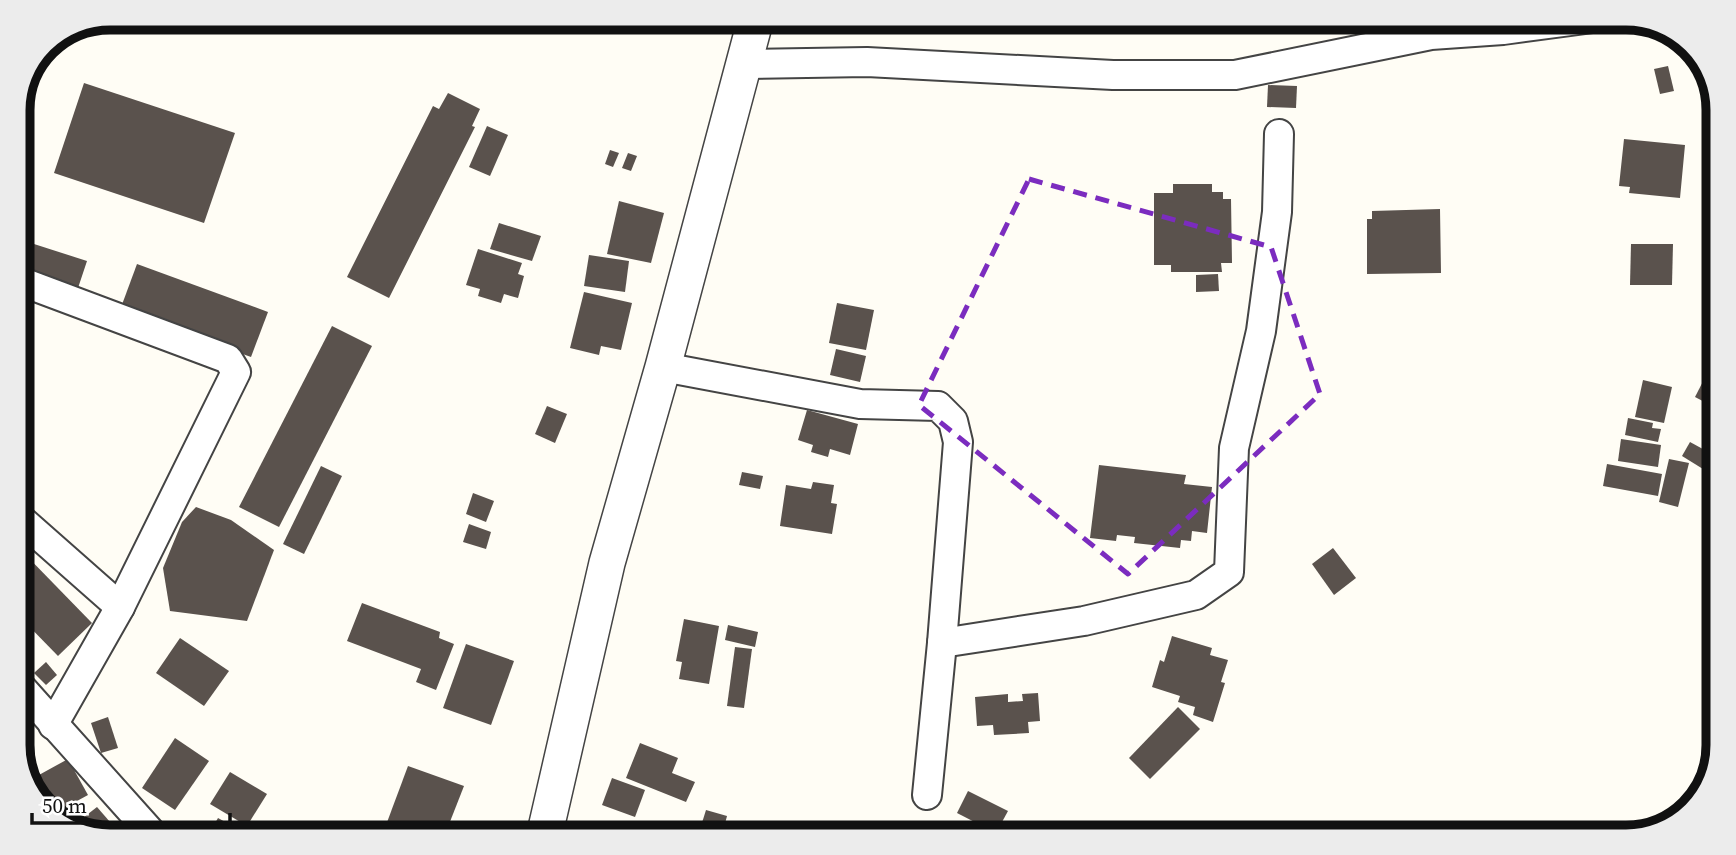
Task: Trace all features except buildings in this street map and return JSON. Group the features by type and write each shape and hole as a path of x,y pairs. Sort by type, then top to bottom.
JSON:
{"street":[{"path":"547,825 607,563 663,367 752,30"},
{"path":"742,64 867,62 1113,75 1235,75 1431,35 1503,30"},
{"path":"942,643 1084,621 1196,594 1229,572 1234,448 1261,331 1277,212 1279,134"},
{"path":"30,285 228,359 236,372 120,607 53,725"},
{"path":"663,367 860,404 938,406 953,421 958,442 928,795"},
{"path":"30,528 120,607"},
{"path":"30,698 143,825"}],"highlighted area":[{"path":"1029,179 1271,247 1320,394 1128,574 919,405"}]}
